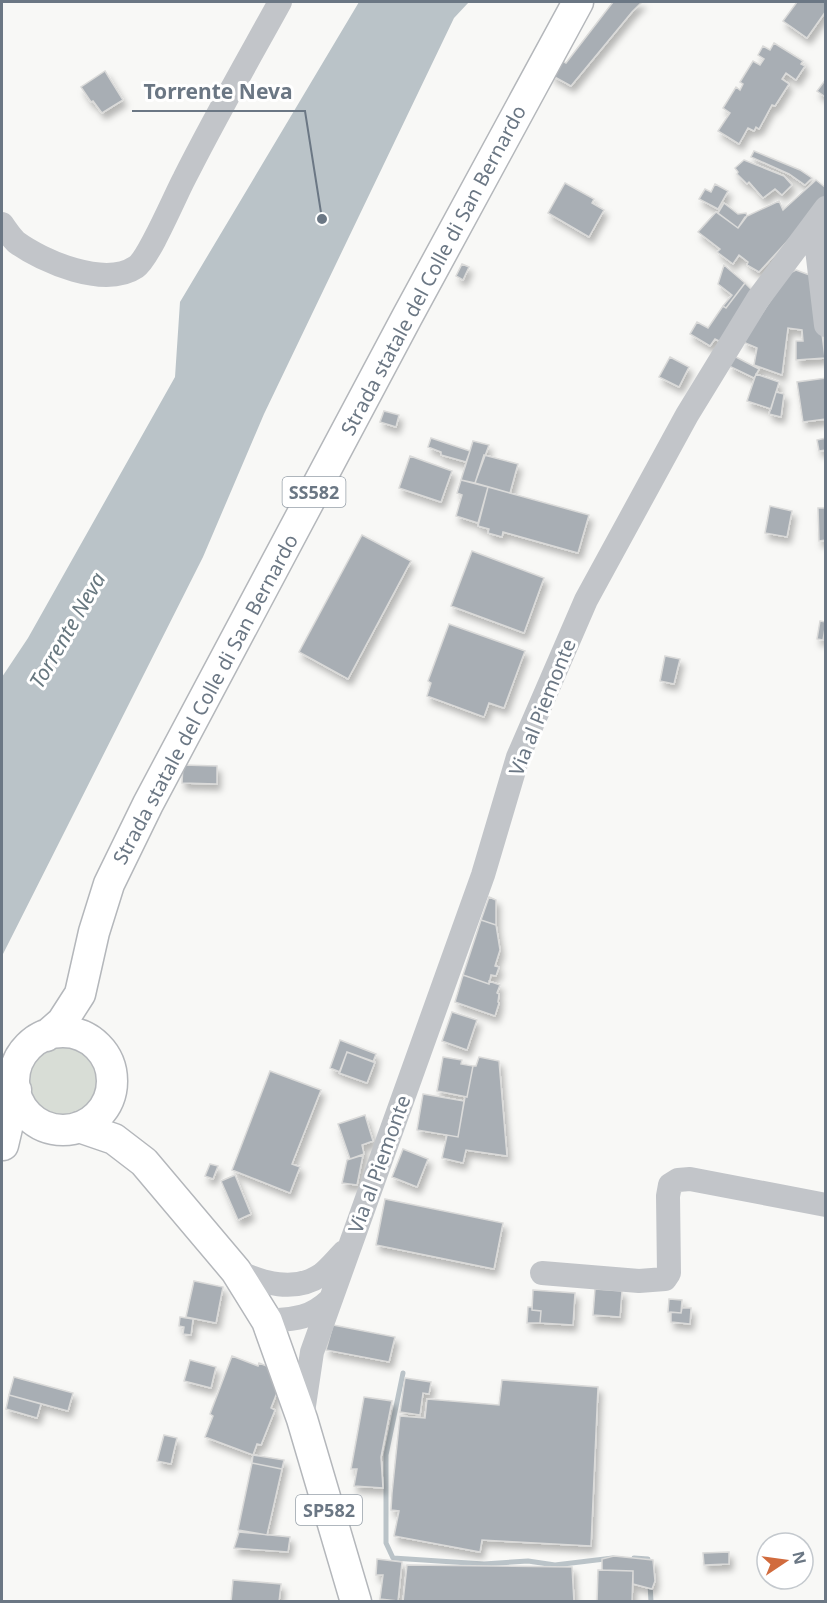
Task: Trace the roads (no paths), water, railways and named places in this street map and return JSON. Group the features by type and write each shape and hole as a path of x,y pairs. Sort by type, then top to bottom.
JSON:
{"main road":[{"name":"Strada statale del Colle di San Bernardo","path":"46,1035 62,1022 80,994 101,908 109,884 134,831 407,316 578,2"},
{"name":"Strada statale del Colle di San Bernardo","path":"80,994 85,1023 93,1043"},
{"path":"68,1033 81,1036 93,1043 104,1054 110,1069 112,1085 110,1096 99,1114 79,1127 61,1130 47,1127 28,1115 16,1090 15,1073 21,1057 31,1044 46,1035 68,1033"},
{"path":"2,1145 16,1090"},
{"name":"Via al Piemonte","path":"110,1096 113,1115 131,1150"},
{"path":"2,1145 22,1134 47,1127"},
{"name":"Via al Piemonte","path":"79,1127 114,1139 144,1162 236,1271 267,1321 302,1419 356,1602"}],"street":[{"path":"2,224 15,240 38,256 61,266 87,272 118,274 137,266 153,242 224,102 280,2"},
{"path":"820,216 825,326"},
{"name":"Via al Piemonte","path":"302,1419 312,1352 483,875 518,757 586,600 687,415 758,298 820,216"},
{"path":"542,1273 639,1281 665,1279 669,1273 668,1196 670,1185 678,1180 690,1179 825,1205"},
{"name":"Via al Piemonte","path":"236,1271 270,1284 292,1285 308,1282 322,1274 348,1248"},
{"path":"267,1321 299,1319 318,1312 330,1300"}],"water":[{"path":"359,2 469,2 454,18 264,414 203,557 2,956 2,677 28,638 175,377 180,302"}],"waterway":[{"path":"403,1373 386,1455 386,1543 393,1558 484,1564 528,1561 555,1565 613,1558"},
{"path":"634,1558 648,1559 648,1566"},
{"path":"650,1584 651,1602"}],"place":[{"name":"Torrente Neva","path":"322,219"}]}
